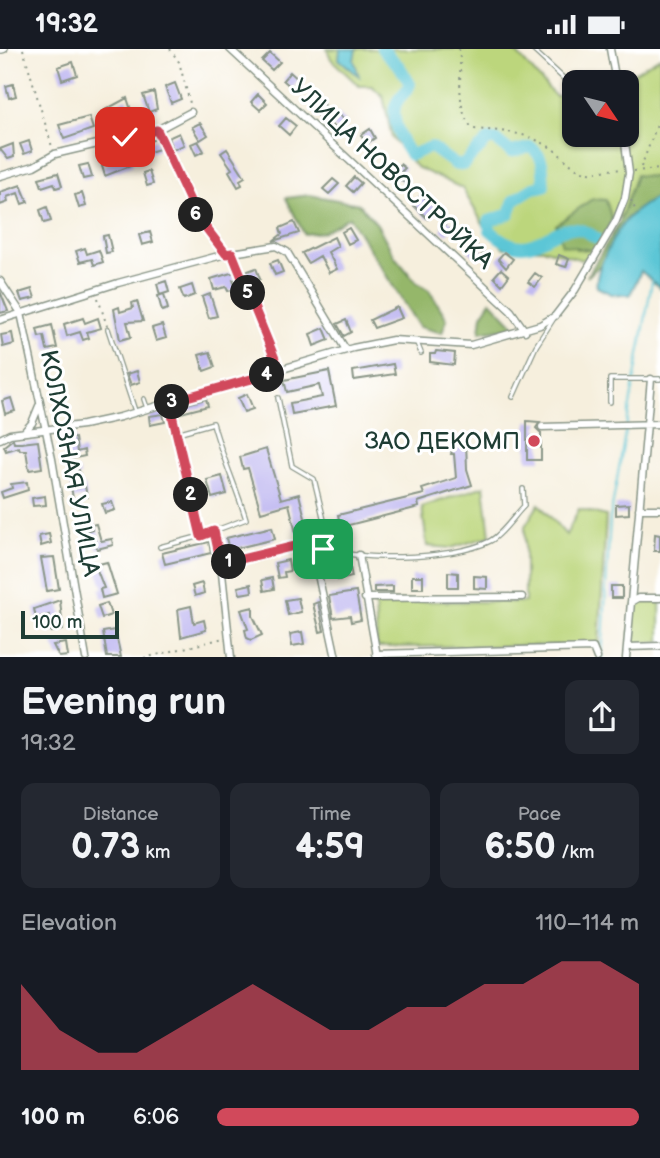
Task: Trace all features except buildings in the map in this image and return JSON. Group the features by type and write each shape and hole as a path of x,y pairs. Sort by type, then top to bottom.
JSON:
{"street":[{"name":"УЛИЦА НОВОСТРОЙКА","path":"230,49 511,311 525,331"},
{"path":"610,49 614,70"},
{"path":"0,176 34,166 55,154 157,130 191,112"},
{"path":"0,439 24,432 83,425 346,350 393,340 471,345 525,331 555,316 616,221 625,198 629,173 626,147"},
{"path":"0,320 95,290 229,254 276,246 287,251 346,350"},
{"name":"КОЛХОЗНАЯ УЛИЦА","path":"0,281 21,313 46,429 86,657"},
{"path":"626,657 651,379"},
{"path":"24,432 32,423 39,404"},
{"path":"542,427 660,424"},
{"path":"639,509 660,509"},
{"path":"231,657 221,564 311,542 336,657"},
{"path":"359,555 376,656 596,653"},
{"path":"365,597 522,597"},
{"path":"631,602 638,598 660,598"},
{"path":"628,646 660,646"}],"lane":[{"path":"533,49 562,77"},
{"path":"157,130 197,216 229,254"},
{"path":"513,397 536,346 555,316"},
{"path":"108,329 135,411"},
{"path":"416,341 421,352"},
{"path":"610,402 610,379 660,379"},
{"path":"120,391 128,389"},
{"path":"278,398 292,466 314,479 328,537 311,542"},
{"path":"144,399 146,408"},
{"path":"169,402 201,536"},
{"path":"160,547 201,536 246,519 233,477 225,466 213,423 177,433"},
{"path":"311,542 337,554 368,557 440,553 492,540 524,506 523,489"},
{"path":"214,531 221,564"}],"path":[{"path":"23,49 55,154"},
{"path":"170,49 188,88 191,112"},
{"path":"459,49 462,109 473,129 505,130 526,135 548,146 579,170 589,173 618,169 629,173 640,168 660,169"},
{"path":"640,168 660,117"},
{"path":"229,254 280,371"},
{"path":"95,290 108,329"},
{"path":"144,657 228,635"}],"green space":[{"path":"327,49 513,49 555,96 562,96 562,147 639,147 639,70 660,57 660,178 636,176 622,215 612,220 611,217 576,249 595,251 582,260 545,249 504,248 488,232 462,188 416,167 392,138 383,96 372,86 359,86 331,59"},
{"path":"636,175 660,178 660,195 627,218 600,265 587,277 620,221"},
{"path":"310,195 359,204 377,224 395,257 417,283 429,290 447,319 442,333 419,327 349,217 323,232 304,234 286,198"},
{"path":"592,199 606,200 612,220 595,251 562,245 556,225"},
{"path":"491,301 516,327 480,332 482,315"},
{"path":"484,486 490,536 451,548 427,546 422,507"},
{"path":"539,504 566,535 579,509 606,516 599,645 377,647 375,601 525,602 525,526"},
{"path":"643,600 660,600 660,642 633,643 630,639 633,607"}],"water":[{"path":"340,49 356,49 354,60 359,76 339,59"},
{"path":"660,195 660,288 641,271 630,295 611,294 597,287 602,261 618,231 635,211"}],"waterway":[{"path":"382,49 400,67 410,84 397,102 395,114 401,137 411,155 431,147 456,165 463,165 488,140 496,140 511,152 531,147 539,156 544,186 533,188 514,200 509,214 489,221 490,230 507,242 521,246 533,244 567,229 581,230 596,238"},
{"path":"602,657 610,519 652,281"}],"place":[{"name":"ЗАО ДЕКОМП","path":"534,441"}],"route":[{"path":"125,137 157,130 197,216 226,254 232,253 280,371 169,402 201,536 214,531 221,564 311,542 323,549"}]}
